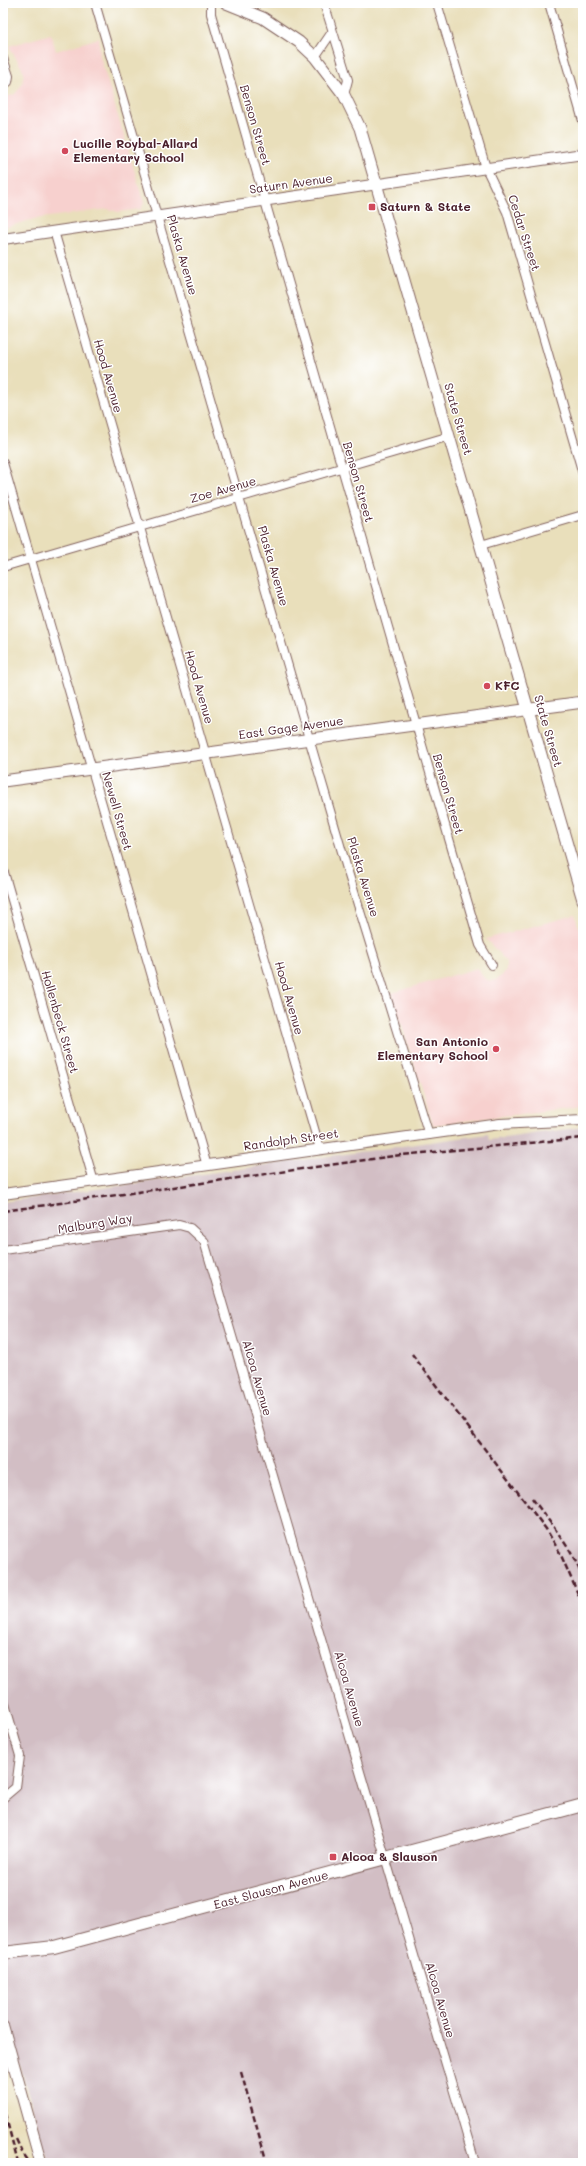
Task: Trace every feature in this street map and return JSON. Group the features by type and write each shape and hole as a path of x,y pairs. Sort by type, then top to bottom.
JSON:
{"main road":[{"name":"State Street","path":"226,3 263,18 282,29 315,57 344,94 360,128 583,900"},
{"name":"East Gage Avenue","path":"3,781 583,702"},
{"name":"East Slauson Avenue","path":"3,1953 54,1947 583,1805"},
{"path":"3,2027 41,2163"}],"street":[{"name":"Plaska Avenue","path":"95,3 347,869 429,1135"},
{"name":"Benson Street","path":"211,3 211,14 264,202 480,945 492,965"},
{"path":"324,3 332,32 339,46 348,80 344,94"},
{"name":"Cedar Street","path":"437,3 486,168 507,212 583,474"},
{"path":"549,3 583,121"},
{"path":"315,57 332,32"},
{"path":"3,58 9,76 8,82 3,85"},
{"name":"Saturn Avenue","path":"3,238 264,202 583,154"},
{"name":"Hood Avenue","path":"54,231 320,1149"},
{"name":"Zoe Avenue","path":"3,567 450,436"},
{"name":"Newell Street","path":"3,463 207,1166"},
{"path":"481,544 583,515"},
{"name":"Hollenbeck Street","path":"3,869 94,1182"},
{"name":"Randolph Street","path":"3,1194 500,1124 583,1120"},
{"name":"Malburg Way","path":"3,1250 163,1226 179,1225 190,1228"},
{"name":"Alcoa Avenue","path":"190,1228 199,1234 206,1244 475,2163"},
{"path":"3,1697 20,1756 16,1787 3,1798"}],"shaded area":[{"name":"Lucille Roybal-Allard Elementary School","path":"51,34 56,51 99,38 100,56 144,203 141,209 118,212 108,209 34,219 3,228 3,98 15,94 22,84 24,72 9,46"},
{"name":"San Antonio Elementary School","path":"575,915 583,943 583,1106 433,1125 392,993 477,968 484,978 490,981 496,980 506,971 506,961 486,939"},
{"path":"583,1127 583,2163 48,2163 3,2006 3,1202 488,1134 489,1140"}],"railway":[{"path":"3,1211 401,1155 583,1138"},
{"path":"412,1354 546,1529 560,1553 583,1605"},
{"path":"532,1498 567,1547 579,1568 583,1579"},
{"path":"241,2072 267,2163"},
{"path":"3,2106 18,2163"},
{"path":"16,2139 22,2152 30,2163"}],"place":[{"name":"Lucille Roybal-Allard Elementary School","path":"65,151"},
{"name":"Saturn & State","path":"372,207"},
{"name":"KFC","path":"487,686"},
{"name":"San Antonio Elementary School","path":"496,1049"},
{"name":"Alcoa & Slauson","path":"333,1857"}]}
